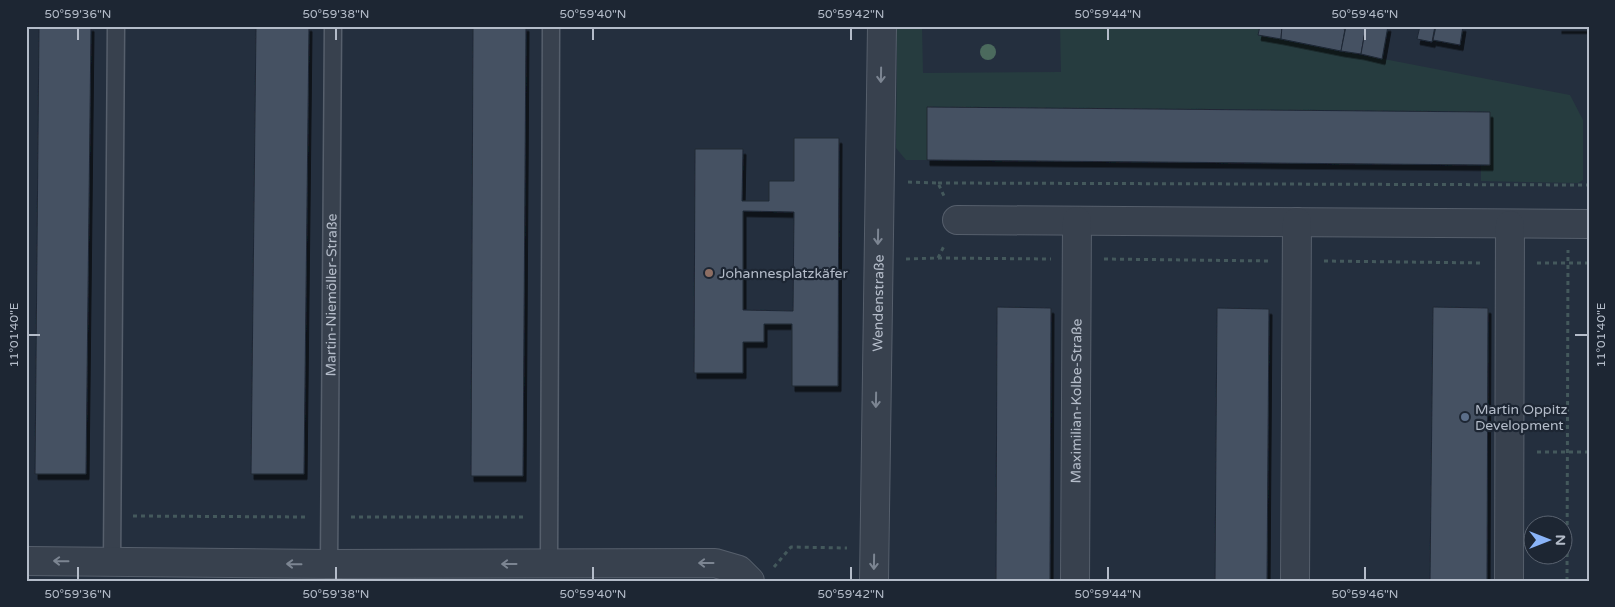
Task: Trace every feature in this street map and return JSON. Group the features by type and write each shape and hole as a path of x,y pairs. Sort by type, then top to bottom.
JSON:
{"street":[{"name":"Wendenstraße","path":"874,581 877,259 882,26"},
{"path":"957,220 1578,224"},
{"name":"Maximilian-Kolbe-Straße","path":"1075,581 1077,221"},
{"path":"1295,581 1297,222"},
{"path":"1509,581 1510,225"},
{"path":"26,561 329,564 715,563 759,577"}],"lane":[{"path":"112,562 116,26"},
{"name":"Martin-Niemöller-Straße","path":"329,564 333,26"},
{"path":"549,564 551,26"}],"path":[{"path":"915,182 926,182"},
{"path":"938,183 1589,184"},
{"path":"938,258 957,220"},
{"path":"1567,581 1568,263 1578,224"},
{"path":"877,259 1589,263"},
{"path":"1510,452 1589,452"},
{"path":"759,577 791,547 875,549"}],"green space":[{"path":"895,26 922,26 923,73 1061,72 1060,26 1260,26 1259,35 1570,95 1583,120 1583,180 1578,183 1481,181 1481,164 1490,164 1490,112 927,107 927,160 906,160 896,148 897,52"}],"building":[{"path":"39,26 91,26 86,474 35,474"},
{"path":"256,26 309,26 304,474 251,474"},
{"path":"473,26 526,26 523,476 471,476"},
{"path":"1260,26 1282,26 1281,39 1258,35"},
{"path":"1282,26 1331,26 1345,29 1341,51 1281,39"},
{"path":"1346,26 1366,26 1361,54 1341,51"},
{"path":"1366,26 1388,26 1382,59 1361,54"},
{"path":"1420,26 1435,26 1432,42 1417,39"},
{"path":"1436,26 1463,26 1460,45 1433,40"},
{"path":"1559,26 1584,26 1584,28 1559,28"},
{"path":"927,107 1490,112 1490,165 927,160"},
{"path":"794,138 839,138 838,386 792,386 792,324 764,324 764,342 743,342 743,373 694,373 695,149 743,149 742,201 769,201 769,181 794,181","holes":["743,211 794,212 793,311 743,310"]},
{"path":"997,307 1051,308 1050,581 996,581"},
{"path":"1433,307 1488,308 1487,581 1430,581"},
{"path":"1217,308 1269,309 1267,581 1215,581"}],"place":[{"name":"Johannesplatzkäfer","path":"709,273"},
{"name":"Martin Oppitz Development","path":"1465,417"}]}
